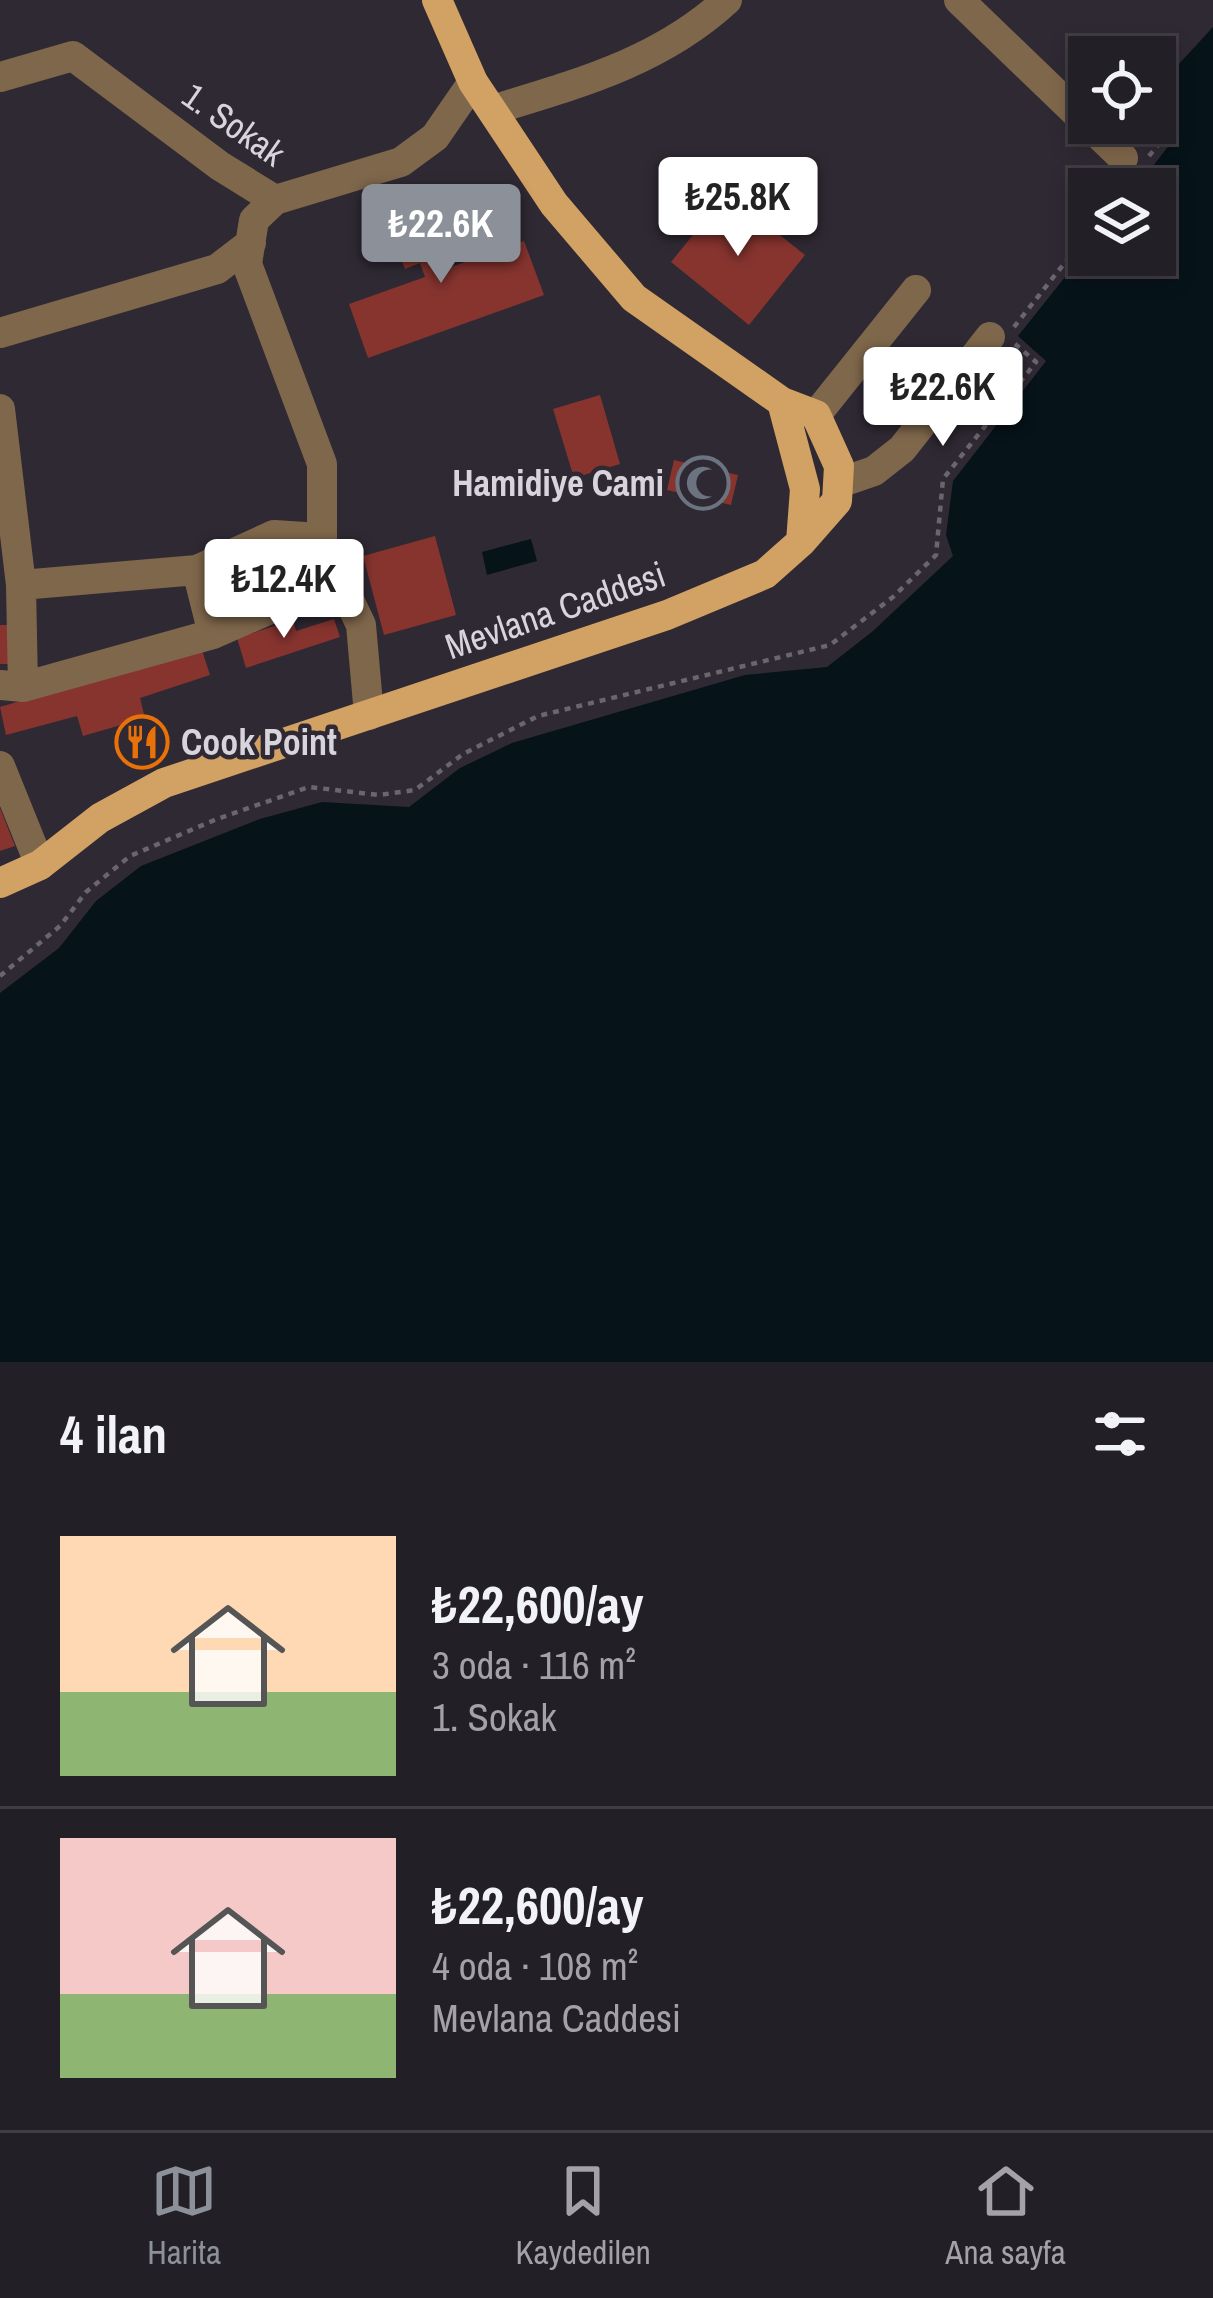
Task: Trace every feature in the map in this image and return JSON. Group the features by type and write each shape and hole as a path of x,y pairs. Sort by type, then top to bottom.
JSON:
{"main road":[{"path":"436,0 472,82 554,204 634,298 782,401 816,415 839,466 838,483"},
{"path":"782,401 805,489 802,542"},
{"name":"Mevlana Caddesi","path":"0,883 40,865 100,818 164,783 668,615 765,574 802,542 837,501 838,483"}],"street":[{"path":"492,110 611,74 707,19 727,0"},
{"path":"959,0 1123,158"},
{"name":"1. Sokak","path":"0,77 73,56 220,166 275,200 401,162 435,137 472,82"},
{"path":"275,200 254,220 248,264 322,464 326,592"},
{"path":"0,333 217,269 251,243"},
{"path":"816,415 916,290"},
{"path":"838,483 874,471 902,449 990,337"},
{"path":"0,410 21,585 11,686 213,634 284,603 326,592 350,602 361,626 369,716"},
{"path":"21,585 197,570 274,535 305,537 322,559"},
{"path":"197,570 213,634"},
{"path":"0,766 40,865"}],"shaded area":[{"path":"1213,27 1213,1362 0,1362 0,993 59,948 96,901 141,866 260,819 322,802 409,807 460,768 512,743 745,675 827,667 873,631 953,556 946,535 953,481 1046,361 1018,336 1068,273 1176,276 1176,168 1151,168 1170,144 1176,144 1176,67"},
{"path":"531,539 537,561 487,575 482,552"}],"building":[{"path":"727,193 805,255 749,325 671,262"},
{"path":"442,203 458,250 443,255 448,268 524,241 544,295 368,358 349,304 425,277 420,263 405,269 388,223"},
{"path":"600,395 620,464 574,478 553,409"},
{"name":"Hamidiye Cami","path":"674,460 738,475 731,505 667,490"},
{"path":"435,536 456,615 384,635 363,556"},
{"path":"334,619 340,637 246,668 237,638 293,620 296,631"},
{"path":"0,625 9,625 10,664 0,664"},
{"path":"201,647 210,675 140,698 145,718 83,736 77,716 6,735 0,707"},
{"path":"0,808 15,846 0,851"}],"place":[{"name":"Hamidiye Cami","path":"703,483"},
{"name":"Cook Point","path":"142,742"}]}
